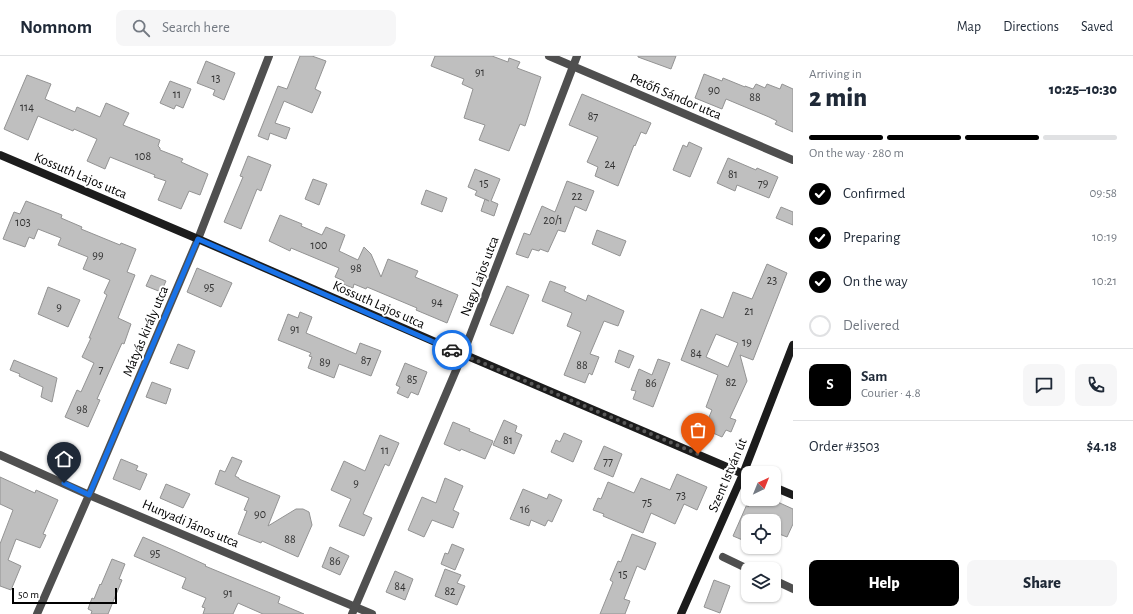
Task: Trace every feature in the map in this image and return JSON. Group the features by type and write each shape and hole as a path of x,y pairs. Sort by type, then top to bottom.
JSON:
{"street":[{"name":"Mátyás király utca","path":"37,614 198,239 269,56"},
{"name":"Petőfi Sándor utca","path":"549,56 793,160"},
{"name":"Nagy Lajos utca","path":"354,610 463,354 577,56"},
{"name":"Kossuth Lajos utca","path":"0,155 741,473"},
{"name":"Szent István út","path":"749,466 793,345"},
{"name":"Hunyadi János utca","path":"0,455 354,610 372,614"},
{"name":"Szent István út","path":"681,614 741,486"},
{"path":"781,490 793,495"},
{"path":"723,557 741,566"},
{"path":"781,583 793,589"}],"building":[{"path":"300,56 312,56 326,61 315,89 321,92 312,113 284,101 275,123 290,128 286,139 270,133 268,140 258,136 278,86 287,89"},
{"path":"435,56 492,56 508,62 509,58 520,62 517,68 541,77 525,126 520,124 509,151 479,140 485,125 464,118 473,89 462,84 464,79 431,66"},
{"path":"638,56 676,56 671,69"},
{"path":"206,61 235,73 224,100 213,95 215,90 197,83"},
{"path":"704,74 722,81 723,78 753,89 756,84 765,88 767,84 780,89 782,84 793,89 793,132 775,124 777,121 769,117 726,99 722,109 695,98"},
{"path":"27,75 51,84 45,99 75,112 77,107 100,117 106,103 129,113 123,125 160,140 158,146 160,150 183,159 181,162 208,174 200,195 189,191 181,209 158,200 166,181 110,157 105,169 87,161 97,139 74,129 73,131 38,116 28,140 4,129"},
{"path":"170,81 191,89 183,108 176,105 174,109 160,103"},
{"path":"582,94 651,123 646,134 641,132 635,146 634,145 618,186 595,176 598,167 587,162 598,137 569,125"},
{"path":"689,142 702,148 690,177 673,170 683,145 687,147"},
{"path":"248,156 271,165 261,191 257,189 241,229 224,222 243,177 240,176"},
{"path":"728,158 756,170 757,168 778,177 769,198 737,185 735,191 717,183"},
{"path":"475,169 500,179 491,201 498,204 494,216 481,211 485,199 475,195 477,191 468,187"},
{"path":"313,179 327,184 319,205 305,199"},
{"path":"567,181 594,191 586,211 575,206 565,232 558,230 548,252 540,249 539,251 532,249 528,258 516,254 524,233 530,235 542,206 555,212"},
{"path":"426,190 447,198 442,212 421,204"},
{"path":"26,201 62,215 61,218 82,227 81,229 120,245 121,243 136,249 127,272 135,275 118,318 131,324 124,344 122,343 97,399 100,400 88,427 65,417 77,390 81,392 94,363 82,357 91,338 89,338 107,295 104,293 110,280 83,269 88,257 58,245 61,238 38,229 34,239 29,237 25,247 3,239 14,212 20,214"},
{"path":"781,207 793,212 793,225 776,218"},
{"path":"280,215 302,224 301,226 322,235 326,227 345,235 339,251 358,260 364,247 371,254 381,277 388,259 418,271 415,277 458,295 447,323 416,310 417,308 367,287 366,289 354,284 353,288 343,284 344,281 335,277 339,268 291,248 290,251 269,241"},
{"path":"597,230 626,241 620,256 592,244"},
{"path":"767,264 787,273 753,360 740,355 747,381 730,418 736,420 731,432 726,430 722,437 704,429 712,410 706,407 718,375 681,360 701,309 723,318 733,292 752,299","holes":["716,334 738,343 728,367 706,357"]},
{"path":"197,268 232,283 221,307 187,292"},
{"path":"151,275 166,281 161,292 146,286"},
{"path":"550,281 566,287 564,291 586,301 588,295 624,311 618,326 604,321 590,354 599,357 592,375 589,373 585,383 564,375 581,332 567,326 572,313 542,301"},
{"path":"507,286 529,295 513,334 490,325"},
{"path":"48,287 80,300 68,327 38,314"},
{"path":"300,312 312,317 306,333 356,354 360,343 381,351 371,376 339,364 334,378 308,368 312,357 309,356 311,353 278,340 288,314 298,318"},
{"path":"178,344 195,351 188,369 170,363"},
{"path":"619,350 634,356 629,368 615,362"},
{"path":"658,359 670,363 653,407 633,399 636,391 631,390 639,369 652,375"},
{"path":"14,360 57,378 52,402 41,397 43,387 19,376 20,374 10,370"},
{"path":"405,363 427,372 418,395 411,392 408,398 397,393 400,387 396,385"},
{"path":"152,382 171,389 166,404 146,397"},
{"path":"504,420 517,426 515,432 522,435 514,454 493,445"},
{"path":"453,422 470,429 469,431 493,441 485,459 444,444"},
{"path":"564,433 582,441 573,462 551,452 556,440 560,442"},
{"path":"380,435 399,443 389,466 385,464 363,514 372,518 364,536 339,526 351,499 331,490 344,461 365,471"},
{"path":"604,446 622,454 613,477 594,469"},
{"path":"232,457 242,461 235,476 280,496 268,526 296,509 303,509 309,512 312,525 298,557 262,541 261,543 238,534 247,511 244,510 249,498 215,484 220,470 225,472"},
{"path":"121,459 138,466 136,470 147,474 140,490 113,479"},
{"path":"677,474 707,487 697,510 684,504 675,524 651,513 643,533 603,516 604,514 593,510 598,498 601,499 608,482 634,493 641,478 670,490"},
{"path":"0,477 35,493 36,490 58,500 43,534 46,535 40,548 16,539 8,560 21,566 11,590 0,586 0,544 13,510 0,504"},
{"path":"445,478 463,486 453,510 459,513 453,528 432,520 424,537 408,530 422,497 436,503"},
{"path":"166,484 190,494 183,508 160,498"},
{"path":"523,489 547,499 549,494 562,500 552,522 548,520 545,526 531,520 529,526 510,519"},
{"path":"781,504 793,509 793,524 787,537 781,535 781,514 743,514 746,506 781,506"},
{"path":"741,518 741,539 733,536"},
{"path":"632,534 656,543 645,570 637,566 624,599 630,601 625,614 600,614 613,582 610,580 618,561 621,562"},
{"path":"143,537 206,565 205,566 280,597 278,603 304,614 263,614 238,603 233,614 203,614 205,608 202,607 206,598 182,588 186,578 134,556"},
{"path":"452,544 464,549 455,570 441,564 445,553 448,554"},
{"path":"330,547 349,556 340,575 322,567"},
{"path":"112,559 125,564 119,579 122,580 108,614 91,614 92,611 88,609 92,598 94,599"},
{"path":"445,569 461,575 457,583 465,586 457,605 435,596"},
{"path":"395,571 413,579 405,600 386,592"},
{"path":"714,580 730,586 720,613 704,607"}],"way so far":[{"path":"452,350 698,454"}],"route":[{"path":"64,483 89,495 198,239 452,350"}]}
